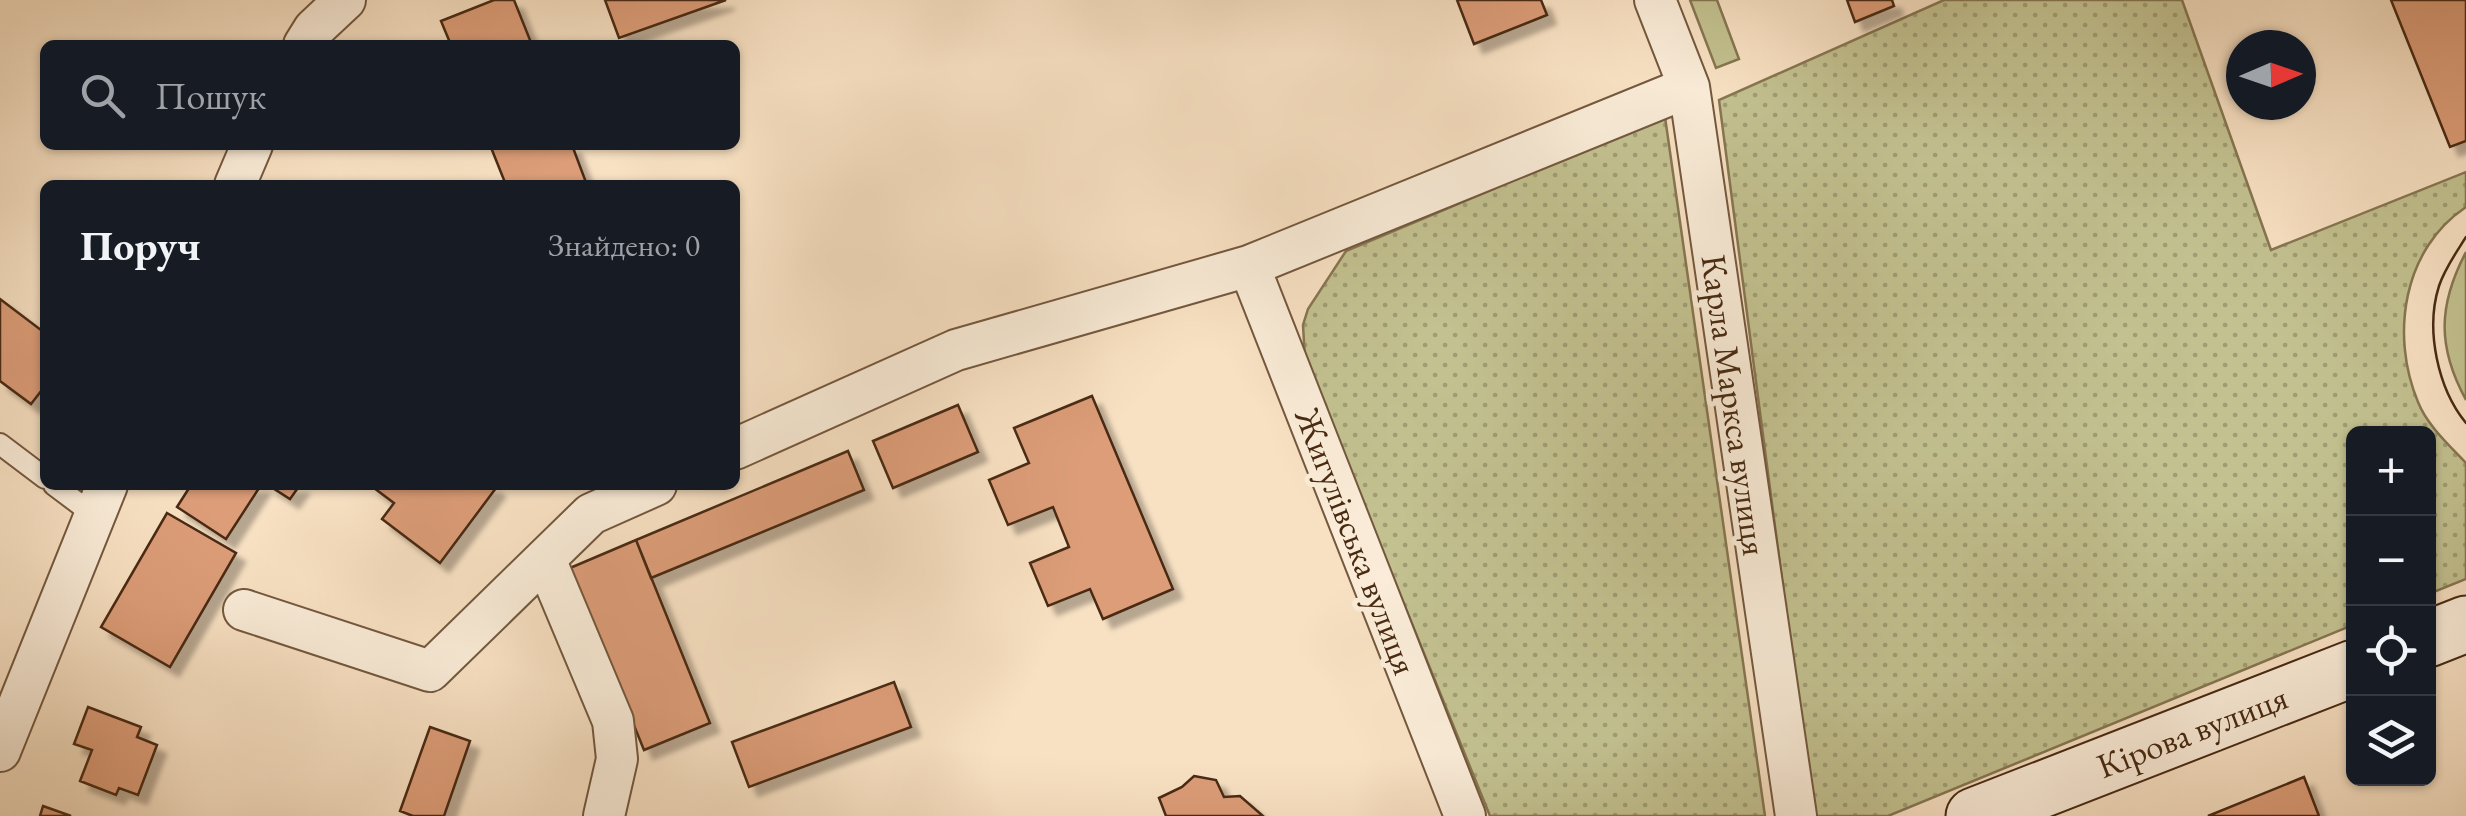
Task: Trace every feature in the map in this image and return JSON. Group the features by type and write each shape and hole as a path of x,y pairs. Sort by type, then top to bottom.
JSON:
{"main road":[{"name":"Кірова вулиця","path":"1974,816 2346,671"}],"street":[{"path":"307,40 346,0"},
{"name":"Карла Маркса вулиця","path":"1656,0 1688,87 1796,816"},
{"path":"740,447 956,350 1249,266 1688,87"},
{"path":"237,180 250,150"},
{"name":"Жигулівська вулиця","path":"1249,266 1465,816"},
{"path":"244,610 430,671 591,514 645,490"},
{"path":"0,750 101,500"},
{"path":"545,558 614,721 618,759 604,816"}],"lane":[{"path":"0,444 40,474"},
{"path":"70,490 101,500"}],"shaded area":[{"path":"1690,0 1717,0 1739,59 1716,68"},
{"path":"1944,0 2182,0 2271,250 2466,172 2466,207 2428,246 2416,269 2404,322 2409,376 2432,426 2346,426 2346,628 1888,816 1813,816 1719,100"},
{"path":"1665,117 1765,816 1490,816 1305,360 1303,325 1308,309 1346,251"},
{"path":"2466,252 2466,400 2450,362 2445,326 2450,290"},
{"path":"2436,430 2466,463 2466,579 2436,591"}],"building":[{"path":"494,0 514,0 530,40 449,40 441,21"},
{"path":"605,0 726,0 619,38"},
{"path":"1457,0 1541,0 1547,15 1474,44"},
{"path":"1847,0 1892,0 1894,6 1855,22"},
{"path":"2391,0 2466,0 2466,141 2450,147"},
{"path":"492,150 574,150 585,180 504,180"},
{"path":"0,299 40,329 40,392 31,404 0,381"},
{"path":"1092,396 1173,589 1103,619 1090,589 1048,606 1030,563 1069,547 1053,507 1008,525 989,480 1029,463 1014,428"},
{"path":"958,405 978,452 893,488 873,441"},
{"path":"848,451 864,490 651,578 636,540"},
{"path":"188,490 258,490 226,539 177,507"},
{"path":"276,490 296,490 290,499"},
{"path":"377,490 495,490 440,563 382,519 394,503"},
{"path":"167,513 236,553 170,667 101,627"},
{"path":"636,540 710,723 644,750 570,568"},
{"path":"894,682 911,727 749,787 732,742"},
{"path":"88,707 141,727 137,737 157,745 138,795 119,788 116,795 80,781 92,750 74,744"},
{"path":"430,727 470,741 444,816 413,816 400,811"},
{"path":"1194,776 1216,780 1224,797 1240,796 1263,816 1166,816 1159,798"},
{"path":"2304,777 2319,816 2208,816"},
{"path":"43,806 71,816 40,816"}],"tram line":[{"path":"2466,237 2441,279 2433,321 2441,376 2466,423"}]}
